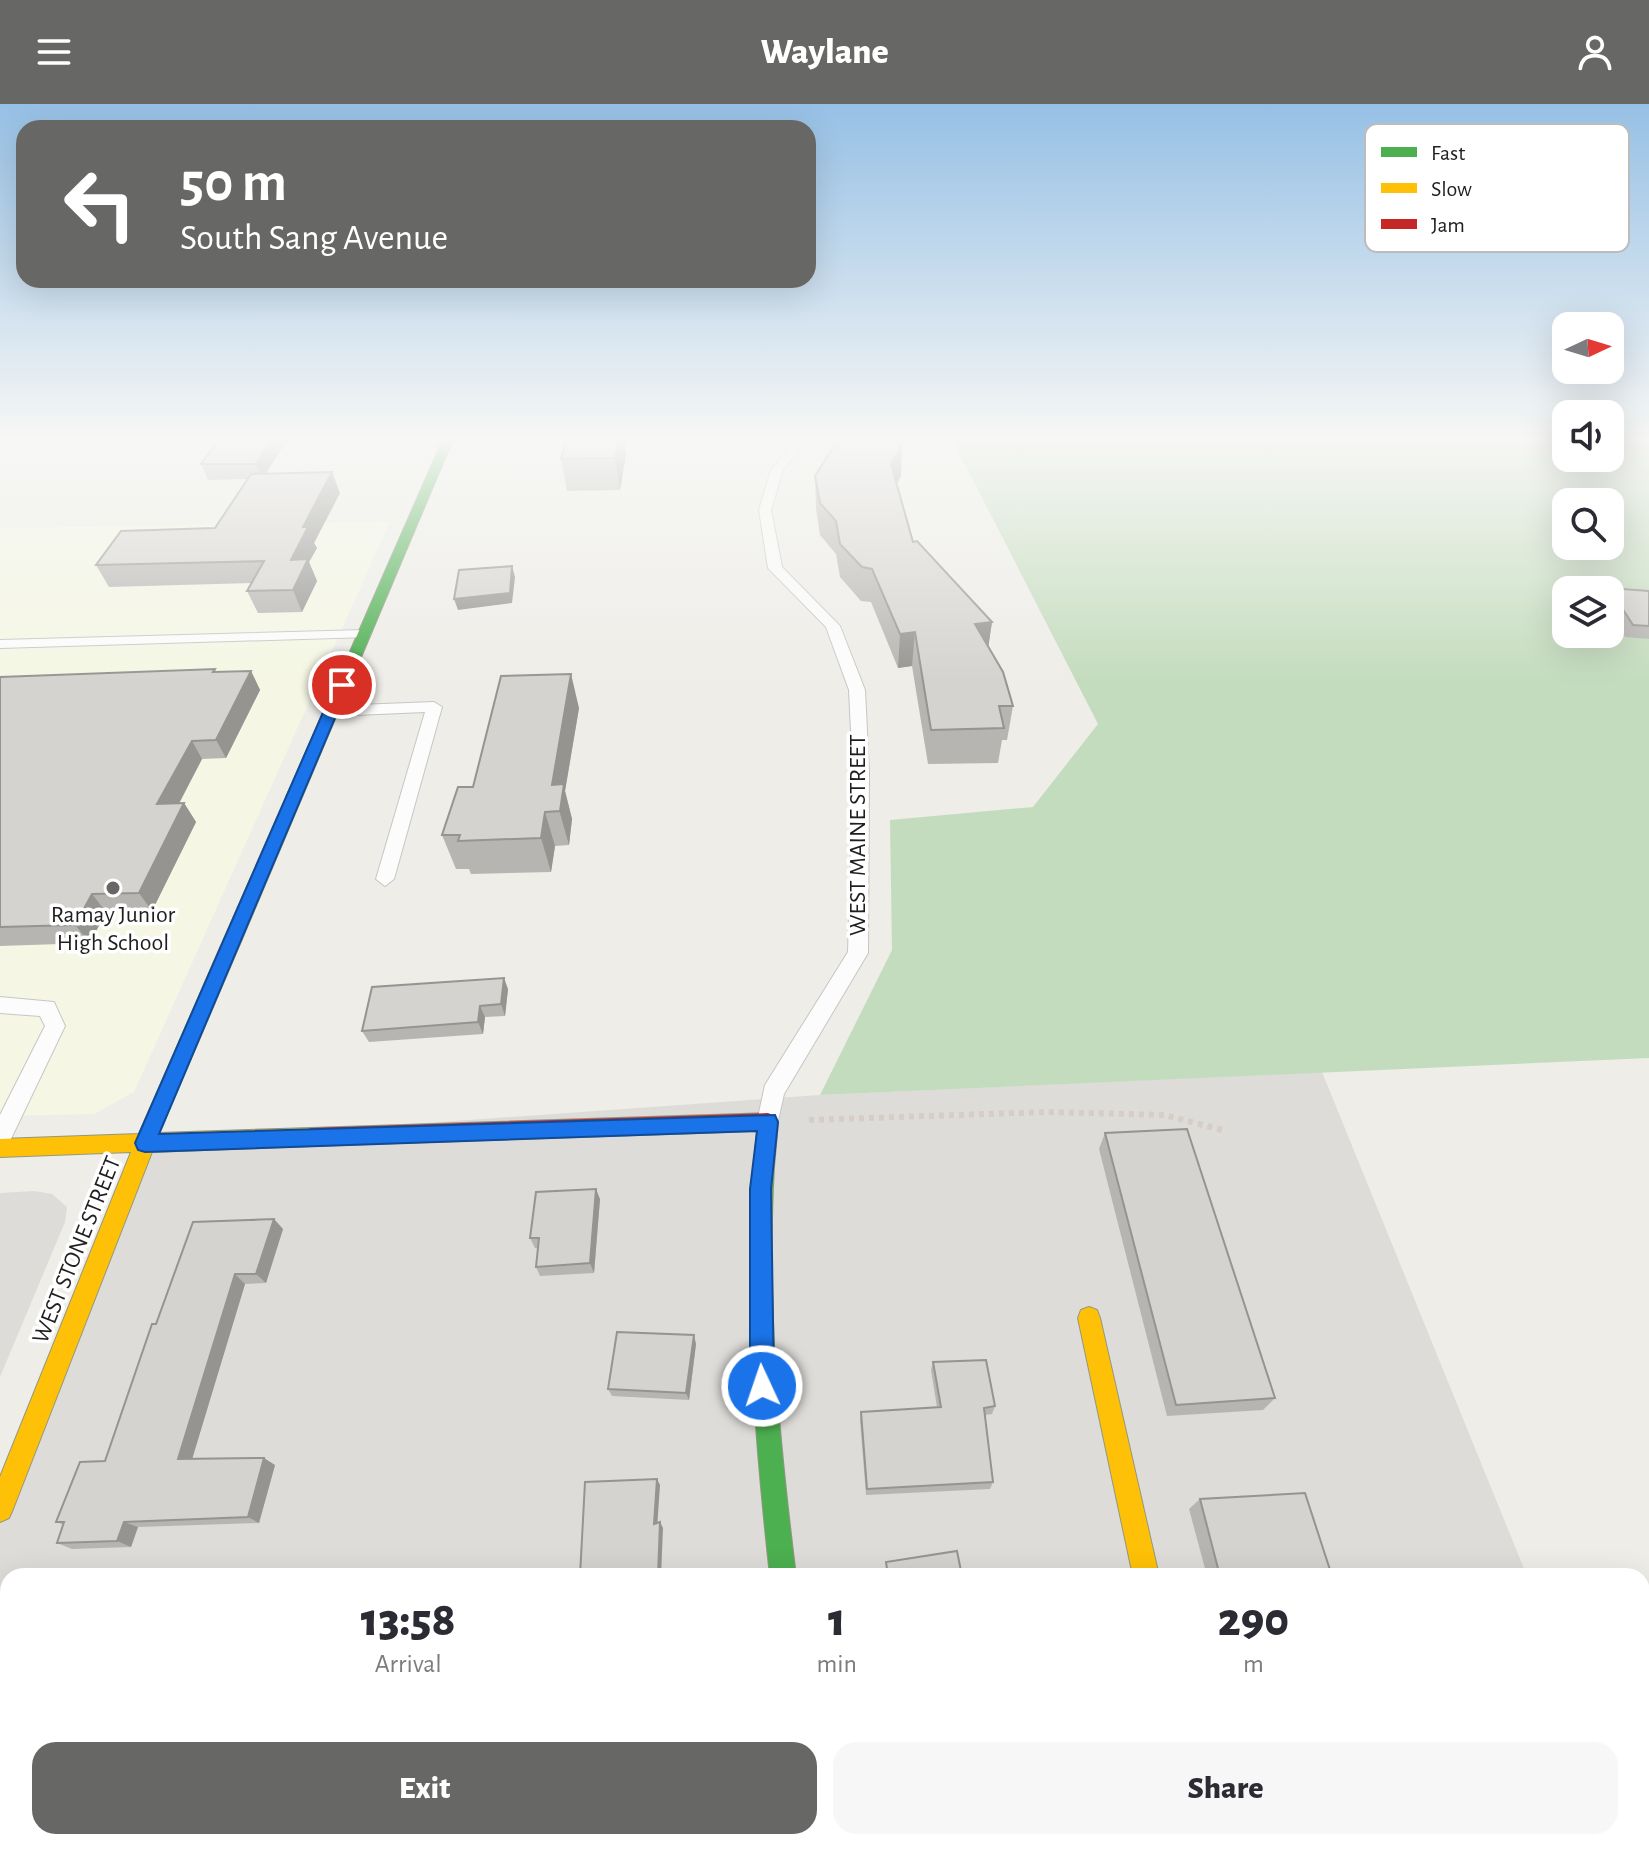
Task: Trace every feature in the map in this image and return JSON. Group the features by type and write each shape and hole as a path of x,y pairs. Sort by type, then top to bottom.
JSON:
{"street":[{"name":"WEST STONE STREET","path":"0,1509 145,1143 414,518"},
{"path":"0,1148 768,1122"},
{"name":"WEST MAINE STREET","path":"768,1122 761,1189 760,1360 782,1568"},
{"path":"1089,1318 1144,1568"}],"lane":[{"name":"WEST MAINE STREET","path":"766,518 775,568 833,626 857,690 861,772 858,953 773,1092 768,1122"},
{"path":"0,644 364,634"},
{"path":"332,711 434,707 385,879"},
{"path":"0,1005 47,1008 55,1026 0,1138"}],"path":[{"path":"768,1122 1045,1112 1164,1115 1222,1130"}],"shaded area":[{"name":"Ramay Junior High School","path":"390,522 134,1092 94,1114 0,1116 0,528"},
{"path":"1322,1072 1524,1568 0,1568 0,1509 145,1143 820,1095"},
{"path":"34,1191 52,1194 67,1207 65,1222 0,1377 0,1193"}],"green space":[{"path":"993,518 1552,518 1552,560 1624,560 1624,518 1649,518 1649,1058 820,1095 892,950 890,820 1033,807 1098,724"}],"building":[{"path":"221,518 308,518 303,527 308,527 291,560 308,559 293,590 247,591 264,561 96,565 121,531 215,528"},
{"path":"834,518 906,518 913,542 917,541 992,622 975,624 1003,672 1013,706 999,706 1004,728 931,730 915,632 900,634 872,569 862,567 840,544"},
{"path":"512,566 510,593 454,599 459,570"},
{"path":"1624,589 1649,591 1649,626 1633,625 1624,611"},
{"path":"215,669 213,672 251,671 216,740 192,741 157,804 184,803 139,893 92,894 75,925 0,927 0,677"},
{"path":"571,674 552,785 564,784 560,811 545,812 541,838 458,841 460,835 442,835 458,787 473,787 501,676"},
{"path":"504,978 501,1004 480,1006 478,1022 362,1031 372,987"},
{"path":"1187,1129 1275,1398 1176,1405 1105,1133"},
{"path":"596,1189 590,1263 536,1267 539,1238 530,1238 536,1192"},
{"path":"274,1219 256,1274 235,1274 178,1459 264,1458 248,1517 124,1522 117,1541 57,1543 64,1522 56,1522 80,1462 105,1461 152,1324 156,1324 193,1222"},
{"path":"617,1332 694,1335 686,1393 608,1389"},
{"path":"986,1360 995,1406 984,1408 993,1482 867,1489 861,1412 941,1407 933,1362"},
{"path":"657,1479 654,1524 660,1522 658,1568 580,1568 585,1482"},
{"path":"1305,1493 1329,1568 1218,1568 1200,1499"},
{"path":"957,1551 960,1568 887,1568 886,1562"}],"traffic: fast":[{"path":"233,939 414,518"},
{"path":"764,1167 760,1269 763,1372 782,1568"}],"traffic: slow":[{"path":"0,1509 145,1143 233,939"},
{"path":"0,1148 311,1137"},
{"path":"1089,1318 1144,1568"}],"traffic: jam":[{"path":"311,1137 768,1122 764,1167"}],"place":[{"name":"Ramay Junior High School","path":"113,888"}],"route":[{"path":"342,685 145,1143 685,1122 768,1122 761,1189 762,1386"}]}
